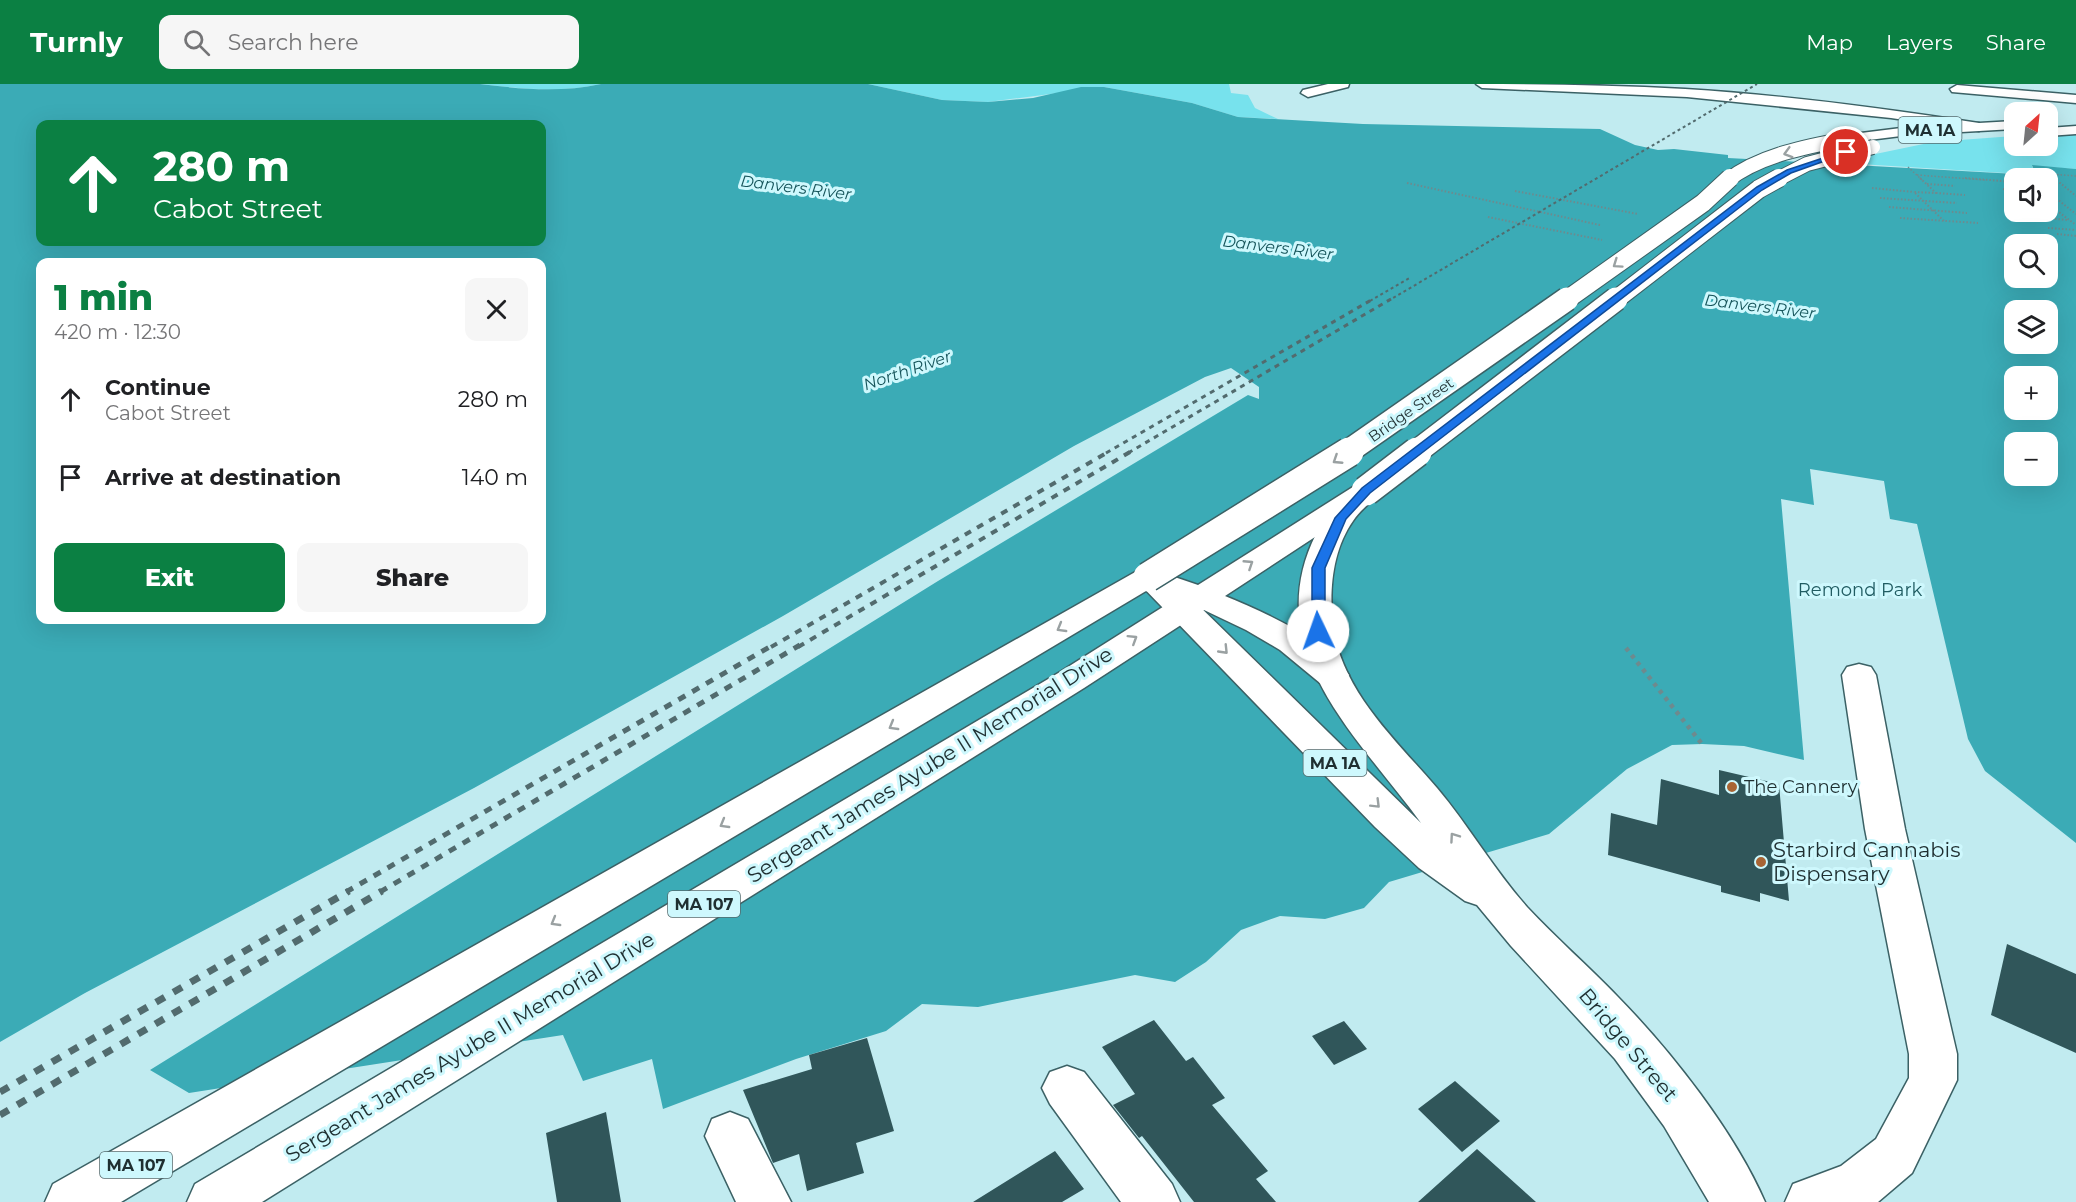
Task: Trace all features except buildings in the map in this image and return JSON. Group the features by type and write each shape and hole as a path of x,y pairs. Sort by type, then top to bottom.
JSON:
{"main road":[{"path":"1308,93 1343,84"},
{"path":"1482,84 1688,88 1807,99 1873,112 1979,127"},
{"path":"1956,92 2032,90 2076,99"},
{"path":"2032,90 2062,121"},
{"path":"1873,112 1941,106"},
{"path":"1873,112 1910,124 1912,128 1909,131"},
{"name":"MA 1A","path":"1909,131 2004,126"},
{"name":"Bridge Street","path":"1332,675 1294,644 1270,629 1192,602 1148,577 1363,443 1703,203 1740,172 1776,156 1845,139 1909,131"},
{"name":"Bridge Street","path":"1738,1202 1700,1137 1658,1076 1615,1025 1499,903 1447,827 1351,707 1332,675 1320,643 1317,619 1318,568 1341,518 1366,491 1759,189 1789,171 1825,158 1872,147 1931,139 2004,135"},
{"name":"Sergeant James Ayube II Memorial Drive","path":"219,1199 1062,686 1366,491"},
{"name":"MA 107","path":"72,1202 1148,577"},
{"name":"Bridge Street","path":"1192,602 1389,817 1433,857 1499,903"},
{"path":"1812,1202 1857,1186 1894,1156 1934,1080 1933,1054 1885,829 1859,675"},
{"path":"1067,1088 1153,1202"},
{"path":"730,1136 765,1202"}],"path":[{"path":"1908,167 1936,193"},
{"path":"2076,176 2049,174 2076,196"},
{"path":"1917,175 2004,181"},
{"path":"1407,183 1600,225"},
{"path":"1926,184 1955,186"},
{"path":"1872,188 1965,195"},
{"path":"1515,191 1645,215"},
{"path":"1914,192 1945,221"},
{"path":"1880,198 1957,203"},
{"path":"2058,200 2076,214"},
{"path":"1889,207 1967,213"},
{"path":"2058,212 2076,225"},
{"path":"1900,218 1978,223"},
{"path":"2058,219 2069,220"},
{"path":"2048,228 2076,230"},
{"path":"2058,234 2076,236"},
{"path":"1626,648 1702,744"}],"shaded area":[{"path":"481,84 601,84 556,89 526,89"},
{"path":"868,84 1229,84 1231,93 1248,95 1255,108 1278,119 1238,117 1192,103 1104,87 988,102 942,100"},
{"path":"2076,132 2076,169 2032,166 2033,168 2004,168 2004,173 1859,164 1861,157 1933,142 2004,137 2004,156 2058,156 2058,133"}],"water":[{"path":"0,84 480,84 525,89 556,89 601,84 868,84 942,100 988,102 1033,98 1081,87 1104,87 1192,103 1238,117 1363,124 1600,129 1635,145 1658,150 1674,149 1728,155 1728,158 2004,173 2004,222 2058,222 2058,168 2033,168 2032,165 2076,169 2076,843 1985,771 1968,739 1917,524 1890,519 1884,481 1810,469 1814,505 1781,499 1804,760 1744,746 1672,745 1627,769 1549,834 1389,882 1364,908 1325,919 1280,916 1241,930 1206,962 1175,982 1135,975 978,1007 922,1004 886,1031 796,1059 663,1109 652,1059 583,1081 563,1035 189,1093 150,1070 938,581 1248,395 1259,399 1259,387 1231,368 1205,377 1074,446 783,616 474,788 85,993 0,1042"}],"railway":[{"path":"1388,301 1757,84"},
{"path":"1370,301 1411,277"},
{"path":"1106,453 1373,299"},
{"path":"1128,453 1391,299"},
{"path":"771,647 1108,452"},
{"path":"798,647 1130,452"},
{"path":"346,892 773,645"},
{"path":"380,892 800,645"},
{"path":"0,1092 349,891"},
{"path":"0,1115 382,891"}],"place":[{"name":"The Cannery","path":"1732,787"},
{"name":"Starbird Cannabis Dispensary","path":"1761,862"}],"route":[{"path":"1318,631 1318,568 1341,518 1366,491 1759,189 1789,171 1846,152"}],"water label":[{"name":"Danvers River","path":"796,187"},
{"name":"Danvers River","path":"1278,247"},
{"name":"Danvers River","path":"1760,306"},
{"name":"North River","path":"907,370"}],"park label":[{"name":"Remond Park","path":"1860,590"}]}
